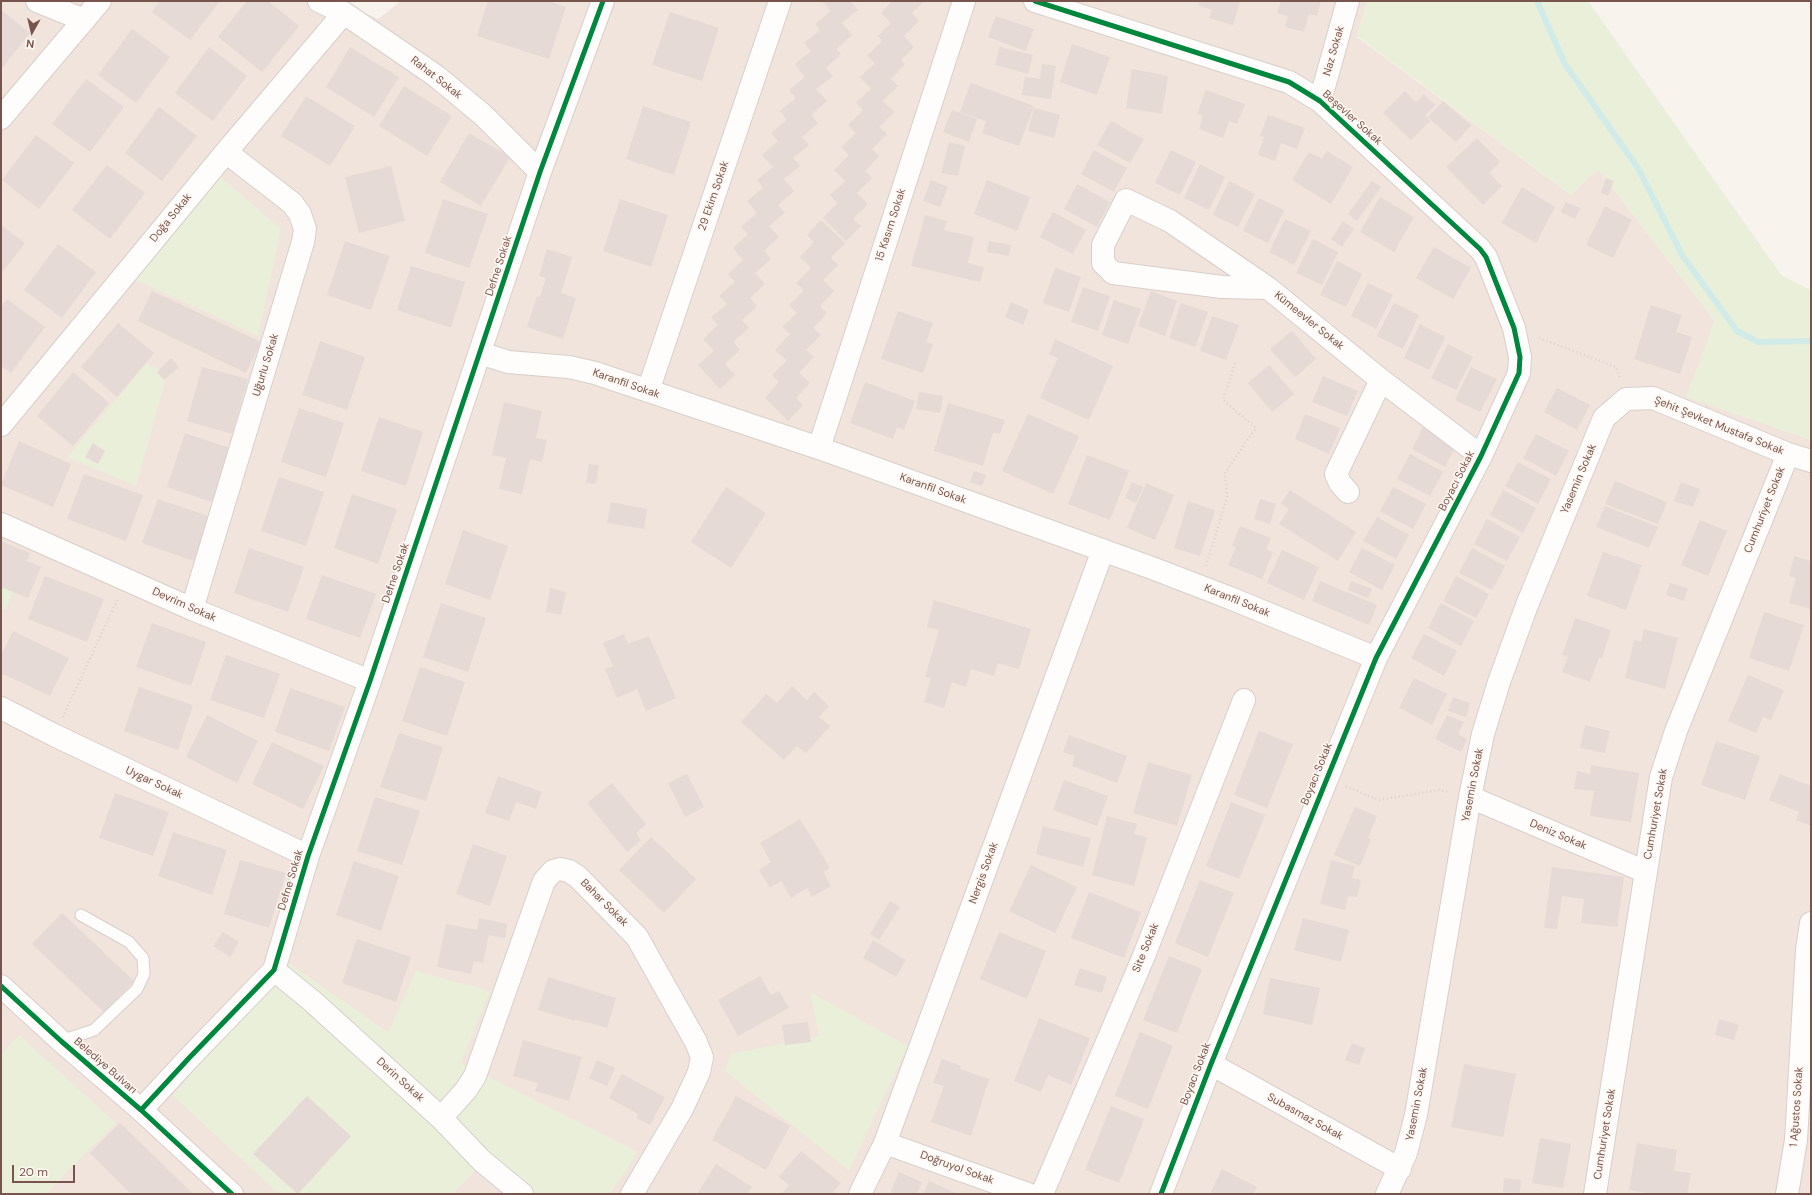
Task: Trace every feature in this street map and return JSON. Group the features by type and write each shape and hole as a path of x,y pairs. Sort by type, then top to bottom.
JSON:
{"street":[{"path":"37,1 84,20"},
{"path":"1,118 100,1"},
{"name":"Rahat Sokak","path":"319,1 344,13 408,56 454,90 483,115 540,172"},
{"name":"Defne Sokak","path":"141,1110 274,970 308,856 370,681 540,172 603,1"},
{"name":"29 Ekim Sokak","path":"648,392 780,1"},
{"name":"15 Kasım Sokak","path":"819,448 964,1"},
{"name":"Beşevler Sokak","path":"1035,1 1289,82 1320,100 1480,249 1490,264 1514,328 1520,357 1519,373"},
{"name":"Naz Sokak","path":"1320,100 1348,1"},
{"name":"Doğa Sokak","path":"1,426 226,152 344,13"},
{"name":"Uğurlu Sokak","path":"192,609 303,242 305,229 300,214 292,203 226,152"},
{"name":"Kümeevler Sokak","path":"1268,288 1222,287 1113,273 1103,262 1103,245 1126,200 1170,221 1268,288 1381,380 1481,456"},
{"name":"Karanfil Sokak","path":"480,353 508,362 553,365 581,369 819,448 1200,586 1376,658"},
{"name":"Boyacı Sokak","path":"1161,1194 1210,1064 1376,658 1481,456 1519,373"},
{"path":"1348,492 1340,483 1336,474 1381,380"},
{"name":"Şehit Şevket Mustafa Sokak","path":"1626,399 1653,398 1788,454 1811,461"},
{"name":"Yasemin Sokak","path":"1387,1194 1400,1169 1410,1141 1416,1115 1470,797 1486,722 1527,605 1604,418 1626,399"},
{"name":"Cumhuriyet Sokak","path":"1595,1194 1661,777 1669,752 1788,454"},
{"name":"Devrim Sokak","path":"1,524 192,609 370,681"},
{"name":"Nergis Sokak","path":"860,1194 885,1143 1103,550"},
{"name":"Site Sokak","path":"1042,1194 1143,958 1244,700"},
{"name":"Uygar Sokak","path":"1,708 54,735 308,856"},
{"name":"Deniz Sokak","path":"1470,797 1646,872"},
{"name":"Bahar Sokak","path":"441,1118 466,1090 475,1076 544,881 553,870 562,869 569,871 578,877 637,937 696,1042 702,1057 699,1072 682,1109 632,1194"},
{"name":"1 Ağustos Sokak","path":"1787,1194 1804,1143 1807,950 1811,923"},
{"name":"Derin Sokak","path":"274,970 312,1000 441,1118 482,1160 522,1194"},
{"name":"Belediye Bulvarı","path":"1,986 61,1041 141,1110 232,1194"},
{"name":"Subasmaz Sokak","path":"1210,1064 1400,1169"},
{"name":"Doğruyol Sokak","path":"885,1143 1028,1194"}],"lane":[{"path":"61,1041 94,1030 137,989 144,974 143,958 129,942 81,915"}],"path":[{"path":"1514,328 1616,367 1626,399"},
{"path":"1200,586 1227,498 1225,472 1256,428 1223,400 1236,360"},
{"path":"54,735 127,579"},
{"path":"1326,778 1378,800 1439,790 1470,797"}],"shaded area":[{"path":"1,1 341,1 378,19 401,1 1367,1 1357,37 1571,195 1598,169 1715,321 1687,397 1811,440 1811,1194 1,1194"}],"green space":[{"path":"1367,1 1588,1 1782,276 1811,290 1811,440 1686,397 1715,321 1598,169 1571,195 1357,36"},
{"path":"221,177 281,229 258,336 123,274 202,178"},
{"path":"146,364 168,372 136,486 67,457"},
{"path":"1,553 24,563 6,610 1,607"},
{"path":"283,959 388,1032 416,971 490,991 461,1063 638,1152 610,1194 529,1194 475,1171 452,1194 279,1194 173,1096"},
{"path":"810,992 908,1046 849,1171 725,1071 731,1054 819,1036"},
{"path":"19,1035 116,1123 46,1194 1,1194 1,1055"}],"building":[{"path":"160,1 220,1 190,40 152,12"},
{"path":"247,1 268,1 299,26 262,72 218,37"},
{"path":"488,1 549,1 566,7 549,59 477,36"},
{"path":"822,1 852,1 851,2 858,10 842,23 852,35 836,49 841,54 826,68 833,76 816,89 827,101 811,115 818,123 802,137 809,145 793,158 800,166 784,179 794,191 778,205 785,213 769,226 779,237 764,251 771,259 755,273 765,284 750,298 757,306 742,320 749,328 733,342 740,350 725,364 735,375 720,389 698,365 714,351 703,339 718,325 711,317 727,304 719,296 735,282 728,274 743,260 733,248 748,234 741,227 757,213 747,201 763,188 757,180 773,167 762,155 778,141 771,133 787,120 780,111 796,98 789,90 805,77 795,64 811,51 804,43 820,30 815,24 831,11"},
{"path":"892,1 924,1 912,13 919,21 904,36 914,47 901,60 905,64 891,79 898,86 883,101 894,112 879,127 887,134 872,149 879,156 865,171 872,178 857,193 868,204 853,219 861,226 846,241 823,218 837,203 830,195 845,181 834,170 849,155 841,147 856,133 848,125 863,110 856,103 871,89 860,77 875,63 867,56 882,41 878,36 891,23 881,13"},
{"path":"1200,1 1240,2 1233,25 1209,18 1212,10 1198,5"},
{"path":"1281,1 1321,1 1317,16 1309,14 1304,32 1285,27 1288,16 1277,13"},
{"path":"1,10 30,33 1,69"},
{"path":"670,12 719,28 702,81 652,65"},
{"path":"996,16 1034,29 1026,51 988,37"},
{"path":"132,29 170,57 136,103 98,75"},
{"path":"1072,44 1110,57 1097,95 1060,82"},
{"path":"209,47 247,76 213,121 175,93"},
{"path":"350,47 399,77 374,117 326,87"},
{"path":"1000,47 1033,55 1028,74 995,65"},
{"path":"1042,64 1056,66 1051,99 1022,95 1025,77 1040,79"},
{"path":"1132,69 1168,76 1162,114 1126,108"},
{"path":"86,79 124,107 90,152 52,124"},
{"path":"971,83 1034,106 1019,146 982,133 986,121 960,112"},
{"path":"404,86 452,116 427,156 379,126"},
{"path":"1206,90 1245,104 1237,124 1229,121 1223,138 1199,129 1203,116 1197,114"},
{"path":"1405,91 1416,102 1424,94 1435,105 1425,115 1430,121 1411,140 1383,113"},
{"path":"306,96 355,126 330,166 281,136"},
{"path":"1443,101 1471,125 1456,142 1428,117"},
{"path":"643,106 691,122 674,175 626,159"},
{"path":"159,107 197,136 162,181 125,153"},
{"path":"1034,108 1060,115 1054,138 1028,131"},
{"path":"952,110 977,119 969,142 943,132"},
{"path":"1268,115 1305,128 1297,149 1281,143 1275,161 1258,155 1264,137 1260,136"},
{"path":"1111,121 1144,139 1130,163 1097,145"},
{"path":"469,133 510,157 481,206 440,182"},
{"path":"36,135 74,163 39,209 2,180"},
{"path":"1477,138 1500,162 1489,173 1502,186 1483,205 1446,167"},
{"path":"949,142 965,146 958,176 941,173"},
{"path":"1094,150 1127,168 1114,192 1081,174"},
{"path":"1171,150 1196,162 1180,195 1155,183"},
{"path":"1327,151 1353,167 1331,204 1292,180 1309,152 1322,159"},
{"path":"1200,164 1225,177 1209,210 1184,198"},
{"path":"107,165 145,193 110,239 72,210"},
{"path":"391,166 405,221 359,233 345,177"},
{"path":"1606,178 1614,181 1608,196 1601,193"},
{"path":"931,180 948,187 940,207 923,201"},
{"path":"987,180 1030,197 1017,231 974,214"},
{"path":"1229,181 1255,194 1238,227 1213,215"},
{"path":"1372,181 1381,187 1357,221 1348,214"},
{"path":"1077,184 1110,202 1097,227 1064,209"},
{"path":"1522,187 1555,207 1536,243 1502,223"},
{"path":"1380,197 1414,217 1394,252 1360,232"},
{"path":"1259,198 1284,210 1268,243 1243,231"},
{"path":"443,199 488,214 469,268 425,253"},
{"path":"620,199 668,215 651,267 603,251"},
{"path":"1566,202 1580,208 1575,219 1561,212"},
{"path":"1605,206 1632,220 1613,258 1586,245"},
{"path":"1053,212 1086,230 1073,254 1040,237"},
{"path":"925,215 947,221 944,230 974,237 968,263 984,267 980,282 911,266"},
{"path":"1285,219 1311,231 1294,265 1269,252"},
{"path":"821,220 845,243 831,258 838,265 823,280 834,291 820,306 827,313 813,328 821,335 806,350 814,357 799,373 810,383 796,398 803,405 788,421 765,398 779,382 772,375 787,361 775,350 790,334 782,327 797,313 789,305 804,290 796,283 811,268 800,257 814,242 807,235"},
{"path":"1343,221 1354,229 1342,247 1331,239"},
{"path":"1,225 25,243 1,274"},
{"path":"1313,239 1338,252 1322,285 1296,273"},
{"path":"345,241 390,256 371,310 327,295"},
{"path":"989,241 1011,245 1009,256 987,252"},
{"path":"58,244 96,272 62,318 24,290"},
{"path":"1434,247 1471,268 1453,299 1416,278"},
{"path":"547,249 572,257 561,293 576,298 563,339 527,327 537,296 540,297 546,278 539,276"},
{"path":"1337,261 1362,274 1346,307 1320,295"},
{"path":"411,266 465,282 451,328 397,310"},
{"path":"1055,268 1081,277 1069,312 1043,303"},
{"path":"1368,283 1393,295 1376,329 1351,316"},
{"path":"1083,287 1110,296 1098,331 1071,322"},
{"path":"152,291 261,342 246,373 138,321"},
{"path":"1151,291 1177,301 1165,336 1138,326"},
{"path":"7,299 45,327 11,373 1,366 1,307"},
{"path":"1114,300 1141,309 1128,344 1102,335"},
{"path":"1011,302 1029,310 1023,325 1005,317"},
{"path":"1181,303 1208,312 1195,347 1169,338"},
{"path":"1394,303 1419,315 1403,349 1377,336"},
{"path":"1651,305 1682,315 1676,332 1692,337 1680,374 1634,359"},
{"path":"898,311 933,323 926,342 933,344 923,373 881,359"},
{"path":"1212,316 1239,325 1226,360 1200,351"},
{"path":"118,323 154,353 117,397 81,367"},
{"path":"1420,324 1445,337 1429,370 1404,358"},
{"path":"1292,331 1316,359 1295,377 1270,349"},
{"path":"1055,339 1113,366 1089,420 1040,398 1058,358 1049,354"},
{"path":"320,341 365,357 347,410 302,395"},
{"path":"1448,344 1473,357 1456,390 1431,378"},
{"path":"171,358 179,367 164,380 157,372"},
{"path":"1269,365 1294,394 1272,412 1248,383"},
{"path":"202,367 248,379 232,434 187,421"},
{"path":"1471,367 1497,379 1480,412 1455,400"},
{"path":"73,372 109,403 73,446 37,416"},
{"path":"1323,376 1358,391 1347,416 1312,402"},
{"path":"865,382 915,401 904,430 897,427 893,439 850,423"},
{"path":"1557,388 1590,405 1577,430 1544,412"},
{"path":"919,392 943,396 940,413 916,409"},
{"path":"504,402 542,411 536,438 547,440 542,462 530,459 522,494 499,489 506,458 492,455"},
{"path":"948,403 1005,420 1000,434 993,432 983,466 934,451"},
{"path":"299,408 344,423 326,477 281,462"},
{"path":"1028,414 1079,436 1053,494 1002,471"},
{"path":"1305,414 1340,428 1329,454 1295,439"},
{"path":"379,417 423,432 406,486 361,471"},
{"path":"1425,424 1458,442 1445,467 1412,449"},
{"path":"185,433 230,448 212,502 167,487"},
{"path":"1536,434 1569,451 1556,476 1523,458"},
{"path":"19,441 71,464 53,507 1,485"},
{"path":"93,443 105,451 98,464 85,457"},
{"path":"1410,454 1443,472 1430,496 1397,479"},
{"path":"1087,455 1129,471 1110,520 1068,504"},
{"path":"1518,462 1551,479 1538,504 1505,486"},
{"path":"589,464 599,465 596,484 586,483"},
{"path":"974,471 986,475 982,486 970,482"},
{"path":"84,474 143,495 126,541 67,519"},
{"path":"279,477 324,492 306,546 261,531"},
{"path":"1615,481 1667,502 1658,524 1605,504"},
{"path":"1132,482 1143,487 1136,503 1125,498"},
{"path":"1681,482 1700,489 1693,507 1674,501"},
{"path":"1146,483 1174,495 1155,540 1127,528"},
{"path":"726,487 766,513 731,568 691,542"},
{"path":"1393,487 1426,504 1413,529 1380,511"},
{"path":"1290,490 1356,532 1338,561 1279,524 1289,509 1281,503"},
{"path":"1503,490 1536,508 1523,533 1490,515"},
{"path":"352,494 397,509 378,564 334,548"},
{"path":"158,499 211,517 196,562 142,543"},
{"path":"1260,499 1276,504 1270,524 1254,519"},
{"path":"1188,501 1215,510 1200,556 1174,548"},
{"path":"611,502 647,509 644,529 607,523"},
{"path":"1605,506 1658,527 1649,548 1596,527"},
{"path":"1377,517 1409,535 1396,559 1363,541"},
{"path":"1487,519 1520,537 1507,561 1474,544"},
{"path":"1700,520 1727,531 1708,576 1681,565"},
{"path":"1240,526 1271,538 1266,549 1273,552 1262,579 1228,565 1236,547 1232,546"},
{"path":"463,530 508,546 490,600 445,584"},
{"path":"1,541 30,553 27,561 41,567 28,598 1,587"},
{"path":"249,548 304,567 288,612 234,593"},
{"path":"1362,548 1395,565 1382,590 1349,572"},
{"path":"1472,548 1505,566 1492,590 1459,573"},
{"path":"1282,550 1319,567 1304,600 1267,583"},
{"path":"1603,552 1642,565 1626,610 1587,596"},
{"path":"1794,556 1811,561 1811,609 1789,603 1796,578 1789,576"},
{"path":"322,575 376,594 360,638 306,619"},
{"path":"45,576 104,599 87,642 28,619"},
{"path":"1456,576 1489,594 1476,618 1443,601"},
{"path":"1320,581 1377,605 1369,625 1312,601"},
{"path":"1351,581 1372,589 1368,598 1348,590"},
{"path":"1670,583 1688,588 1684,601 1666,595"},
{"path":"550,588 566,592 561,615 546,612"},
{"path":"934,600 1031,629 1019,669 998,663 994,676 971,669 966,687 952,682 944,708 924,702 931,678 925,677 939,630 927,627"},
{"path":"441,603 486,618 468,672 423,657"},
{"path":"1441,603 1474,621 1461,646 1428,628"},
{"path":"1764,612 1804,625 1789,671 1749,658"},
{"path":"1575,618 1611,630 1602,658 1599,658 1590,682 1562,672 1568,657 1562,655"},
{"path":"152,623 206,642 191,686 136,667"},
{"path":"1644,629 1678,638 1665,689 1625,678 1634,640 1641,642"},
{"path":"13,631 69,658 50,696 1,673 1,655"},
{"path":"624,634 628,644 649,636 676,698 646,711 637,689 617,698 605,669 613,666 603,643"},
{"path":"1424,634 1457,651 1444,676 1411,658"},
{"path":"226,655 280,674 264,718 210,700"},
{"path":"420,667 465,682 447,736 402,721"},
{"path":"1748,675 1784,690 1771,720 1763,717 1756,733 1728,721"},
{"path":"1414,678 1447,694 1432,725 1399,708"},
{"path":"792,686 807,700 814,692 829,706 819,717 830,726 806,753 797,746 784,760 741,722 766,694 777,703"},
{"path":"139,687 193,705 178,750 124,731"},
{"path":"290,688 345,707 329,751 275,732"},
{"path":"1453,697 1470,703 1466,717 1448,711"},
{"path":"207,715 258,741 237,783 186,757"},
{"path":"1447,715 1464,722 1458,734 1467,739 1461,752 1435,739"},
{"path":"1585,725 1610,731 1605,753 1580,748"},
{"path":"1259,731 1293,744 1267,808 1234,795"},
{"path":"399,733 443,747 426,801 380,787"},
{"path":"1069,735 1127,756 1117,783 1072,766 1075,756 1063,752"},
{"path":"1716,741 1760,756 1745,800 1701,785"},
{"path":"272,742 324,766 303,809 252,784"},
{"path":"1148,762 1192,775 1177,826 1133,813"},
{"path":"1591,765 1639,773 1631,822 1590,816 1594,791 1574,789 1577,771 1590,774"},
{"path":"687,774 704,807 685,817 668,783"},
{"path":"1780,774 1811,786 1811,826 1796,820 1799,812 1769,800"},
{"path":"498,776 542,792 536,809 516,802 509,821 485,813"},
{"path":"1064,780 1108,796 1097,826 1053,810"},
{"path":"612,783 646,824 636,833 641,840 627,852 587,803"},
{"path":"115,793 169,812 153,856 99,838"},
{"path":"375,797 420,811 402,865 357,851"},
{"path":"1231,802 1265,815 1239,879 1206,866"},
{"path":"1355,807 1377,816 1368,838 1371,839 1360,866 1334,855"},
{"path":"1107,816 1137,824 1134,834 1147,837 1134,886 1092,875"},
{"path":"800,819 830,868 823,872 831,886 812,897 807,888 791,898 781,881 770,888 759,870 771,862 760,843"},
{"path":"1043,826 1091,838 1083,867 1036,854"},
{"path":"173,832 227,850 212,895 158,876"},
{"path":"651,837 696,879 664,913 619,870"},
{"path":"473,844 507,856 490,906 456,894"},
{"path":"240,860 286,873 269,928 224,914"},
{"path":"1331,860 1355,866 1352,878 1361,880 1357,897 1348,896 1345,910 1320,904"},
{"path":"354,861 399,876 381,931 336,915"},
{"path":"1031,865 1077,887 1055,933 1009,911"},
{"path":"1552,867 1624,877 1617,927 1581,923 1584,899 1562,896 1557,929 1544,928"},
{"path":"1200,880 1234,893 1208,957 1175,943"},
{"path":"1089,892 1141,912 1124,958 1071,938"},
{"path":"890,901 900,907 879,940 870,934"},
{"path":"62,913 134,981 104,1012 32,944"},
{"path":"479,918 507,924 505,938 489,935 483,963 474,961 471,974 437,967 446,924 477,930"},
{"path":"1303,918 1349,930 1341,962 1294,950"},
{"path":"223,932 239,942 230,957 213,946"},
{"path":"999,932 1046,951 1027,999 980,979"},
{"path":"357,939 411,957 396,1002 342,983"},
{"path":"873,940 906,960 896,977 863,958"},
{"path":"1169,956 1202,969 1177,1033 1143,1020"},
{"path":"1080,968 1107,977 1102,993 1074,985"},
{"path":"760,976 771,995 779,991 789,1008 738,1036 718,1000"},
{"path":"548,977 616,998 607,1028 575,1019 575,1021 538,1010"},
{"path":"1270,978 1320,988 1312,1025 1263,1014"},
{"path":"1039,1018 1090,1038 1071,1085 1048,1075 1041,1092 1014,1081"},
{"path":"1719,1019 1739,1025 1734,1040 1715,1035"},
{"path":"808,1022 811,1042 785,1045 782,1025"},
{"path":"1140,1032 1173,1046 1148,1109 1115,1096"},
{"path":"523,1040 582,1057 569,1101 535,1091 538,1083 513,1076"},
{"path":"1352,1043 1365,1048 1359,1065 1345,1060"},
{"path":"942,1059 961,1066 960,1069 989,1079 971,1136 931,1122 944,1086 933,1083"},
{"path":"597,1060 615,1068 607,1086 589,1078"},
{"path":"1464,1064 1516,1074 1503,1137 1451,1127"},
{"path":"622,1074 665,1097 650,1125 636,1118 638,1114 609,1098"},
{"path":"307,1096 351,1136 298,1194 253,1154"},
{"path":"736,1096 790,1126 766,1170 712,1140"},
{"path":"1111,1106 1144,1119 1119,1183 1085,1170"},
{"path":"120,1123 193,1194 131,1194 90,1153"},
{"path":"1540,1138 1571,1144 1563,1188 1532,1183"},
{"path":"1637,1143 1677,1150 1674,1171 1691,1173 1687,1194 1654,1194 1629,1190"},
{"path":"801,1151 841,1183 832,1194 782,1194 789,1185 779,1177"},
{"path":"716,1164 752,1187 747,1194 697,1194"},
{"path":"1222,1169 1257,1187 1253,1194 1210,1194"},
{"path":"899,1172 922,1182 917,1194 890,1194"},
{"path":"1504,1178 1521,1180 1520,1193 1503,1192"},
{"path":"929,1181 958,1194 923,1194"}],"waterway":[{"path":"1537,1 1565,64 1638,168 1682,255 1737,331 1758,342 1811,341"}],"cycle path":[{"path":"141,1110 274,970 308,856 370,681 540,172 603,1"},
{"path":"1035,1 1289,82 1320,101 1480,249 1486,257 1514,328 1520,357 1519,373 1481,456 1376,658 1211,1064 1161,1194"},
{"path":"1,986 61,1041 141,1110 232,1194"}]}
